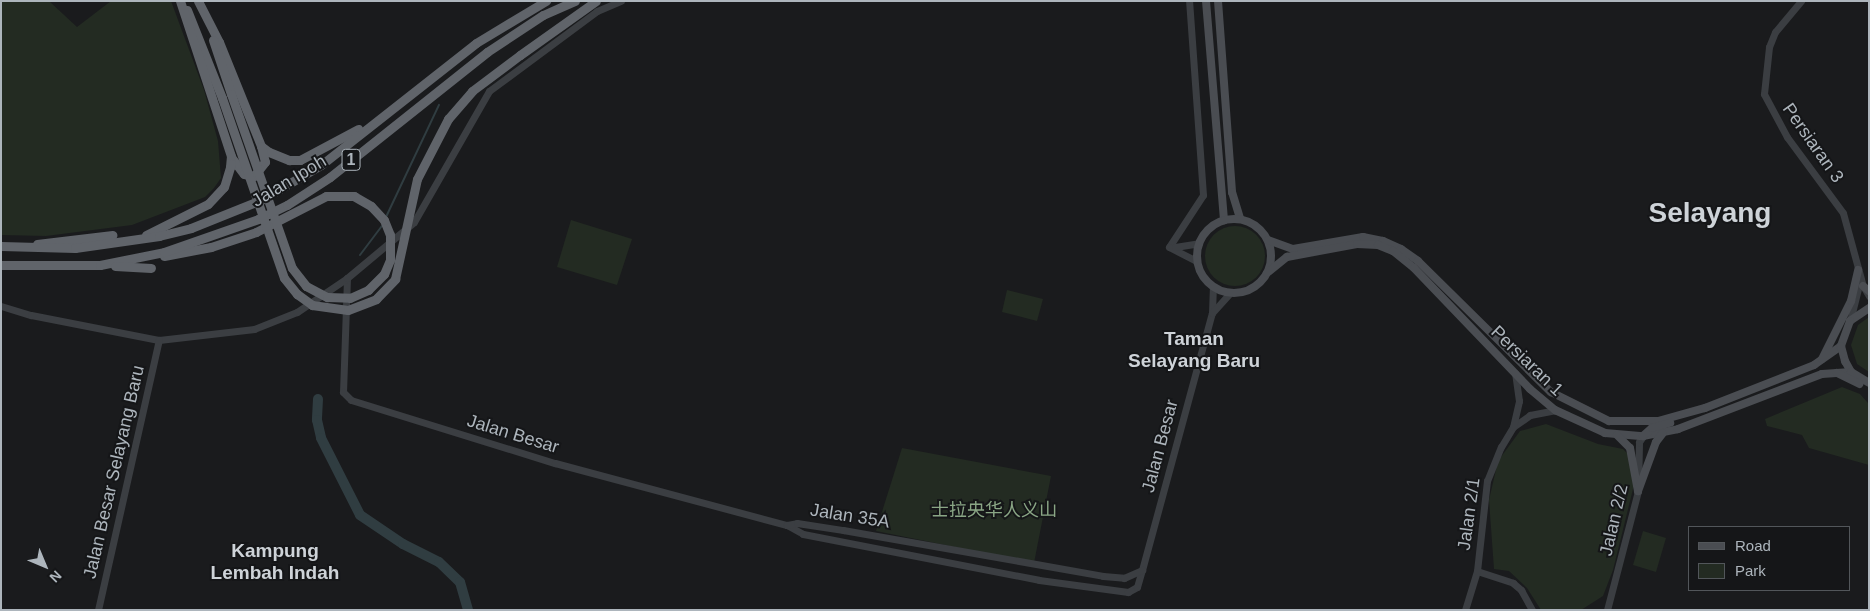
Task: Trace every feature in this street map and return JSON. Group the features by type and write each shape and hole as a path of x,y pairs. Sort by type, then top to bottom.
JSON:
{"highway":[{"path":"180,1 194,23 284,278 297,294 312,305 348,310 376,299 395,279 417,178 448,119 472,91 596,1"},
{"path":"180,1 231,156 244,174 254,176 265,162 261,146 198,1"},
{"name":"Jalan Ipoh","path":"1,246 75,248 139,238 191,228 270,196 321,165 476,43 546,1"},
{"name":"Jalan Ipoh","path":"1,265 100,265 124,260 198,241 288,205 330,177 487,52 543,16 575,1"},
{"path":"124,260 173,255 210,247 256,232 326,196 354,196 371,206 384,220 390,235 390,260 378,281 368,290 350,298 327,297 306,286 292,268 231,94 210,27"},
{"path":"261,146 278,157 300,160 384,114"},
{"path":"139,238 208,204 224,187 231,156"},
{"path":"14,247 112,235"},
{"path":"100,265 151,268"}],"main road":[{"path":"1206,1 1224,220"},
{"path":"1218,1 1232,192 1240,219"},
{"path":"1240,219 1252,223 1268,240 1271,262 1267,272 1255,287 1230,293 1212,287 1200,271 1197,261 1199,243 1209,228 1224,220 1240,219"},
{"name":"Persiaran 1","path":"1268,240 1293,249 1363,237 1397,247 1418,261 1551,392 1592,414 1628,423 1658,421 1706,408 1819,362 1841,346"},
{"name":"Persiaran 1","path":"1267,272 1288,257 1366,243 1378,245 1414,268 1515,373 1555,410 1587,426 1615,434 1643,436 1663,432 1832,371 1851,372"},
{"path":"1819,362 1829,349 1851,301 1858,270"},
{"path":"1869,308 1850,321 1841,346 1845,362 1851,372 1869,383"},
{"path":"1832,371 1869,388"},
{"path":"1643,436 1652,428 1687,418 1706,408"},
{"path":"1587,426 1592,414"},
{"path":"1638,491 1656,442 1663,432"},
{"path":"1615,434 1630,448 1638,491"}],"street":[{"path":"1,306 31,315 159,340 254,329 297,312 347,278 414,222 486,94 589,17 621,1"},
{"path":"1169,247 1203,195 1189,1"},
{"name":"Persiaran 3","path":"1801,1 1775,32 1769,47 1764,94 1788,137 1843,213 1858,270 1869,296"},
{"path":"1169,247 1184,248 1199,243"},
{"path":"1169,247 1197,261"},
{"name":"Jalan Besar","path":"347,278 343,392 348,398 555,463 787,526"},
{"path":"1850,321 1864,285"},
{"name":"Jalan Besar","path":"1137,587 1212,314 1212,287"},
{"name":"Jalan Besar","path":"1212,314 1230,293"},
{"name":"Jalan Besar Selayang Baru","path":"98,610 159,340"},
{"name":"Jalan 2/1","path":"1513,427 1519,401 1515,373"},
{"name":"Jalan 2/1","path":"1465,610 1477,571 1487,481 1500,446 1513,427 1530,415 1555,410"},
{"name":"Jalan 2/2","path":"1607,610 1638,491 1639,451 1643,436"},
{"name":"Jalan 35A","path":"787,526 797,523 843,530 1103,576 1124,578 1142,570"},
{"name":"Jalan 35A","path":"787,526 803,534 838,543 1056,584 1123,592 1137,587"},
{"path":"1477,571 1517,586 1532,610"}],"green space":[{"path":"1,1 49,1 77,27 111,1 171,1 204,90 218,141 221,178 214,188 205,197 132,225 46,236 1,235"},
{"path":"571,220 632,239 617,285 557,267"},
{"path":"1229,226 1241,226 1252,231 1260,239 1265,250 1263,268 1252,281 1241,286 1229,286 1218,281 1210,273 1205,262 1205,250 1210,239 1218,231"},
{"path":"1007,290 1043,299 1037,321 1002,312"},
{"path":"1869,317 1869,372 1857,364 1851,345 1858,325"},
{"path":"1842,387 1860,394 1868,403 1869,465 1809,448 1802,435 1767,426 1765,419"},
{"path":"1546,424 1598,444 1623,449 1628,454 1634,485 1613,570 1603,596 1581,610 1541,610 1527,588 1509,571 1494,569 1489,500 1498,461 1520,431"},
{"name":"士拉央华人义山","path":"902,448 1051,476 1034,563 876,531"},
{"path":"1643,531 1666,538 1656,572 1633,565"}],"waterway":[{"path":"386,217 439,105"},
{"path":"360,255 382,226"},
{"path":"318,399 317,420 321,438 360,515 403,544 439,562 460,582 468,610"}],"district":[{"name":"Selayang","path":"1710,213"},
{"name":"Taman Selayang Baru","path":"1194,350"},
{"name":"Kampung Lembah Indah","path":"275,562"}]}
